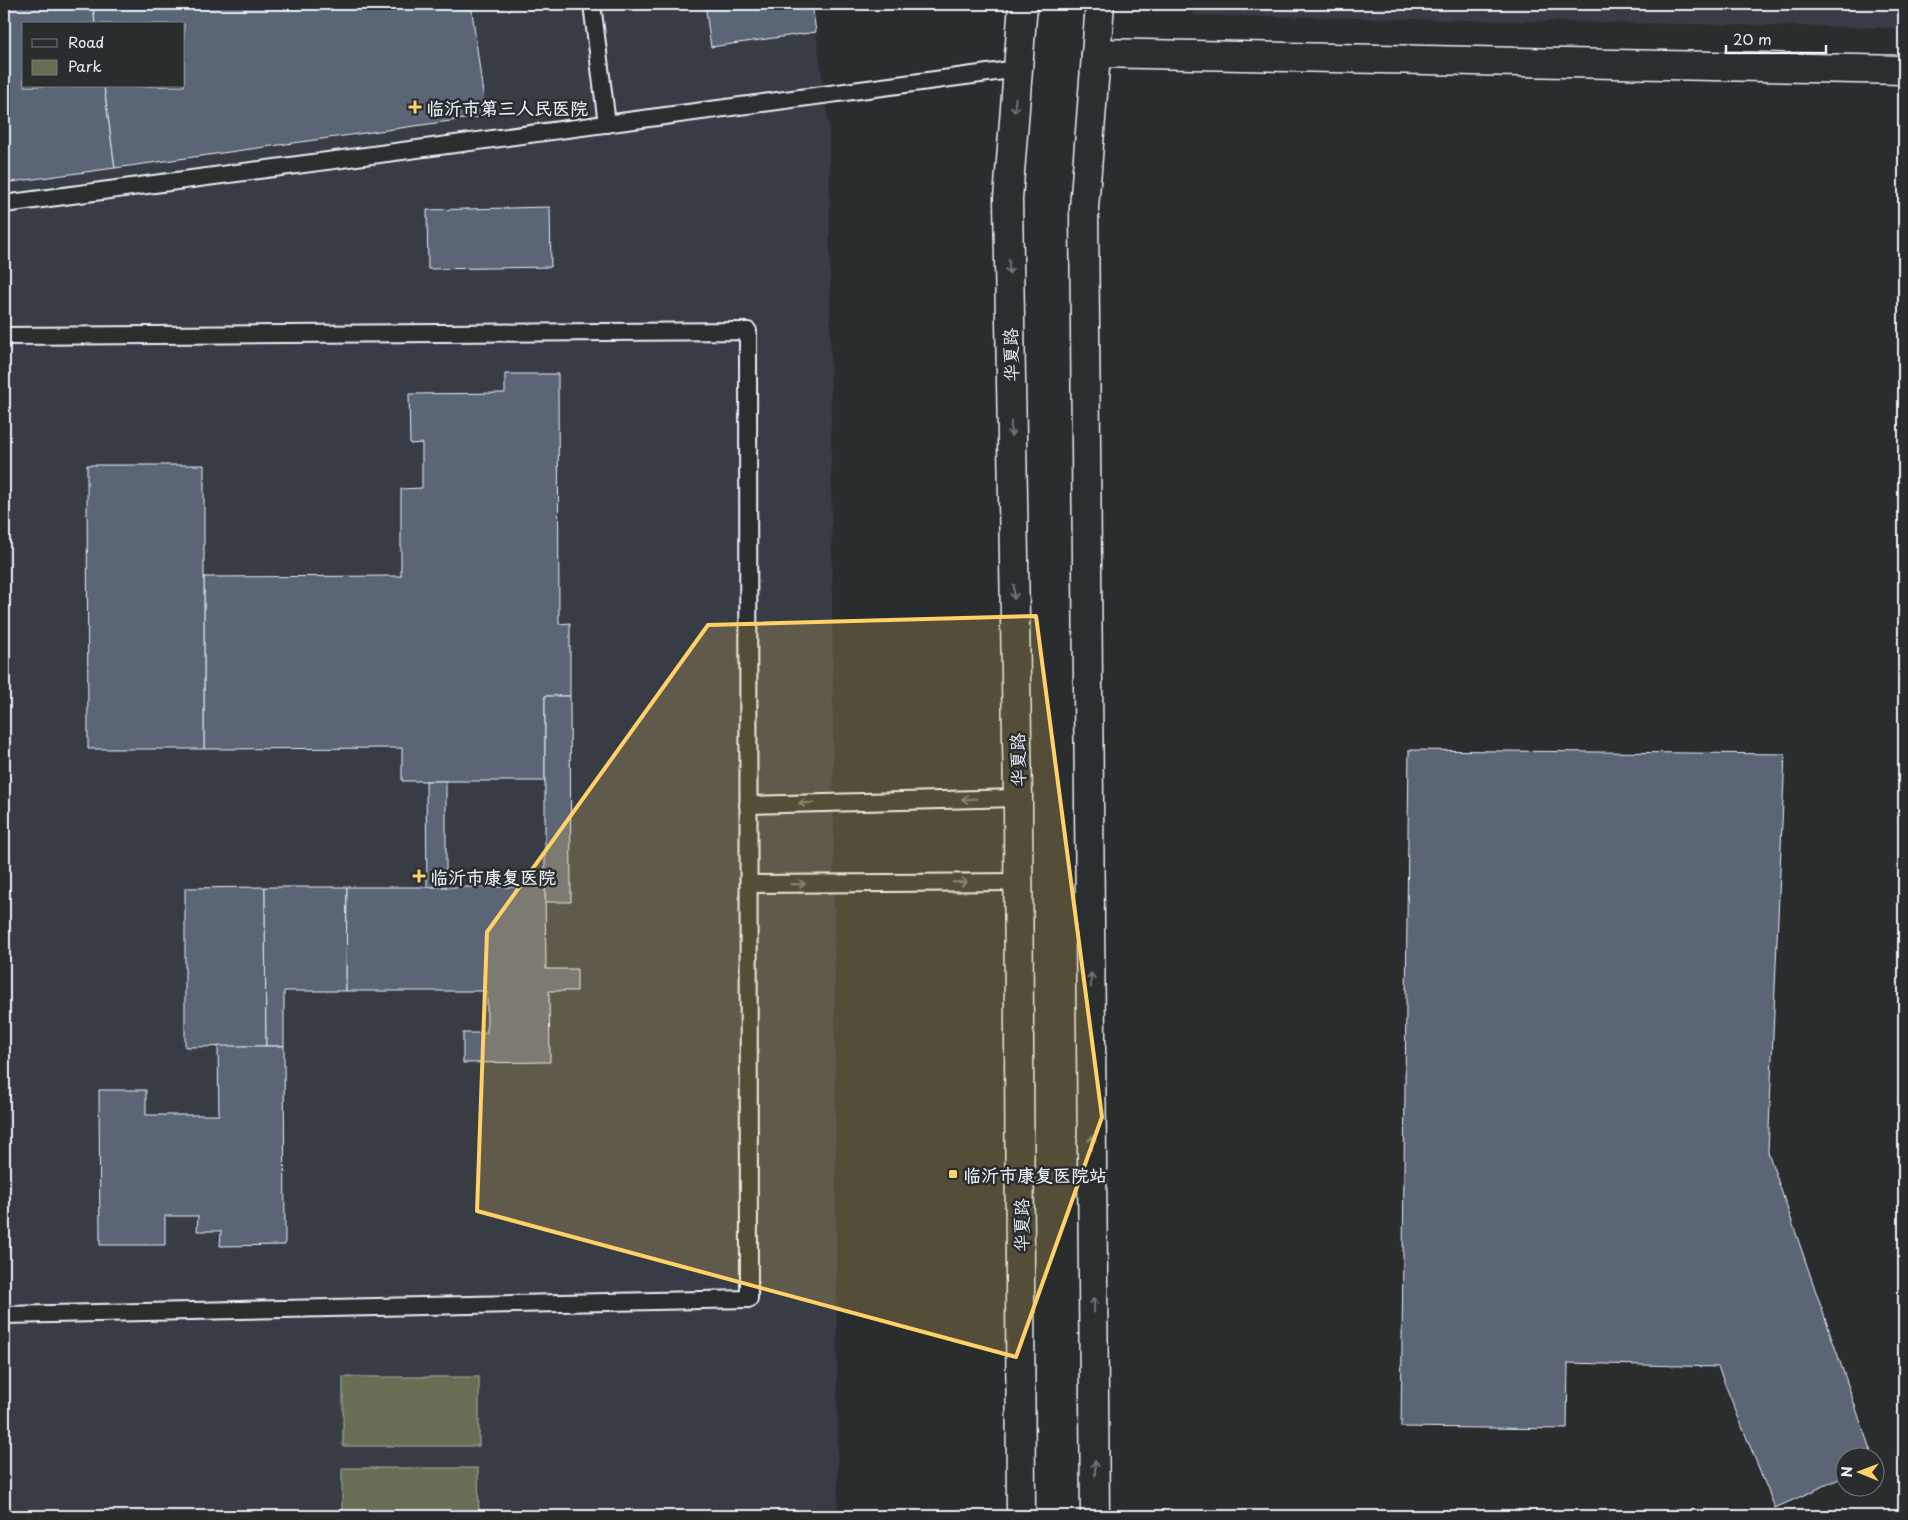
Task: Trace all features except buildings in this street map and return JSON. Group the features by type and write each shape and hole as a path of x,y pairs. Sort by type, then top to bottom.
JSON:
{"main road":[{"name":"华夏路","path":"1021,1516 1018,798 1008,199 1023,4"},
{"path":"1096,1516 1084,208 1100,4"},
{"path":"1096,53 1904,70"}],"lane":[{"path":"592,4 607,124"},
{"path":"4,204 1018,69"},
{"path":"4,336 748,331 749,884 749,1299 4,1315"},
{"path":"748,805 1018,798"},
{"path":"749,884 1018,882"}],"highlighted area":[{"path":"1036,616 1102,1117 1016,1357 477,1211 487,932 708,625"}],"shaded area":[{"name":"临沂市康复医院","path":"4,4 812,4 829,128 838,1516 4,1516"},
{"path":"1194,4 1904,4 1904,28 1193,15"}],"green space":[{"path":"343,1377 479,1377 479,1446 343,1446"},
{"path":"342,1468 478,1468 479,1516 342,1516"}],"place":[{"name":"临沂市第三人民医院","path":"415,107"},
{"name":"临沂市康复医院","path":"419,876"},
{"name":"临沂市康复医院站","path":"953,1174"}]}
